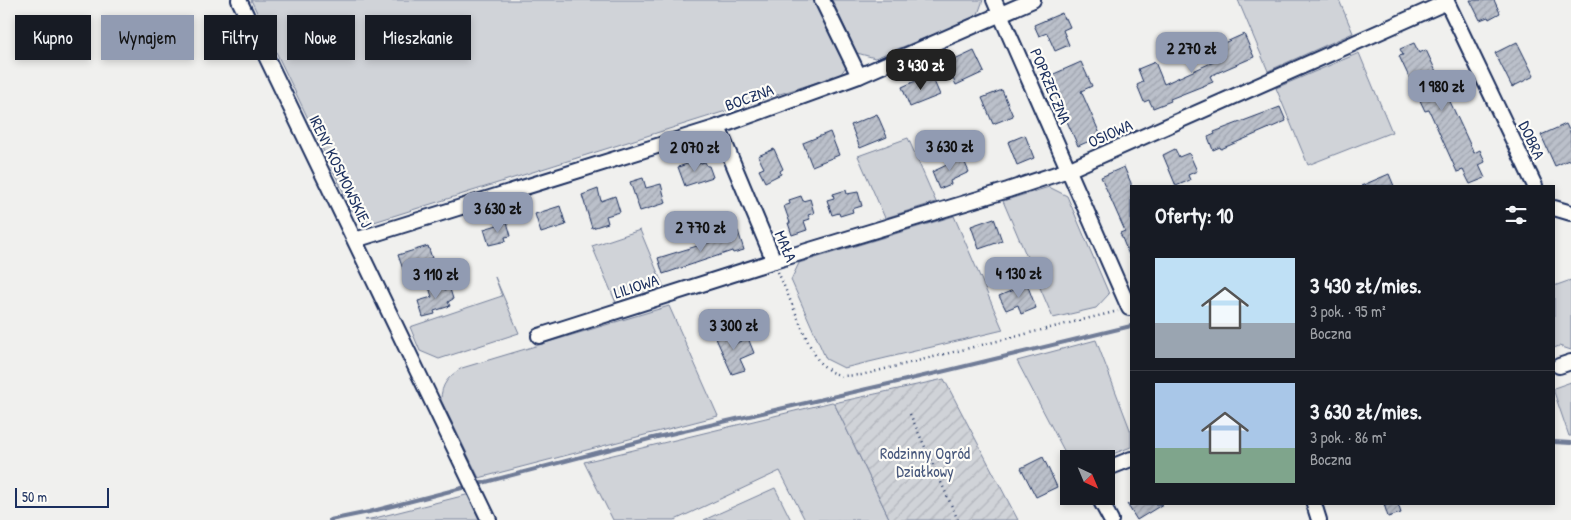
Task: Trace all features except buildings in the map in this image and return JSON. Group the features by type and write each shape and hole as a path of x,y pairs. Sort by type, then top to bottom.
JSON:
{"street":[{"name":"IRENY KOSMOWSKIEJ","path":"239,0 488,520"},
{"path":"822,0 860,76"},
{"name":"POPRZECZNA","path":"994,0 1130,308"},
{"name":"BOCZNA","path":"355,240 718,127 860,76 1033,0"},
{"name":"OSIOWA","path":"774,261 999,193 1068,170 1446,1"},
{"name":"DOBRA","path":"1446,1 1534,185"},
{"name":"MAŁA","path":"718,127 774,261"},
{"path":"1555,208 1571,213"},
{"name":"LILIOWA","path":"539,336 774,261"},
{"path":"1115,465 1130,459"},
{"path":"1103,505 1111,520"},
{"path":"1314,505 1319,520"}],"path":[{"name":"MAŁA","path":"774,261 809,344 819,362 831,372 842,376 861,375 1130,308"},
{"path":"910,414 958,520"}],"green space":[{"path":"251,0 816,0 845,61 846,67 840,75 371,223 363,221 353,212 277,54 277,15 258,15"},
{"path":"832,0 983,0 977,17 875,58 857,53"},
{"path":"1238,0 1339,0 1353,33 1268,71"},
{"path":"1359,53 1392,132 1308,165 1276,88"},
{"path":"908,138 936,202 885,218 858,156"},
{"path":"1049,187 1067,196 1109,294 1096,308 1053,318 1003,201"},
{"path":"954,216 1003,330 844,368 826,359 791,280 799,263"},
{"path":"640,230 664,288 616,303 592,246"},
{"path":"495,277 519,333 439,359 420,351 410,327 502,296"},
{"path":"1571,280 1571,350 1559,346 1555,348 1555,286"},
{"path":"669,306 718,416 479,478 441,400 442,389 453,374 462,368"},
{"path":"1096,340 1130,429 1130,447 1115,453 1115,450 1064,450 1017,361"},
{"name":"Rodzinny Ogród Działkowy","path":"944,379 1018,520 890,520 834,403"},
{"path":"1571,382 1571,436 1569,436 1555,395 1555,388"},
{"path":"832,402 890,520 805,520 780,471 675,520 613,520 584,462"},
{"path":"775,488 791,520 704,520"},
{"path":"470,494 482,520 365,520 375,518"}],"waterway":[{"path":"482,483 653,438 1130,326"},
{"path":"1555,442 1571,443"},
{"path":"330,520 462,488"}]}
